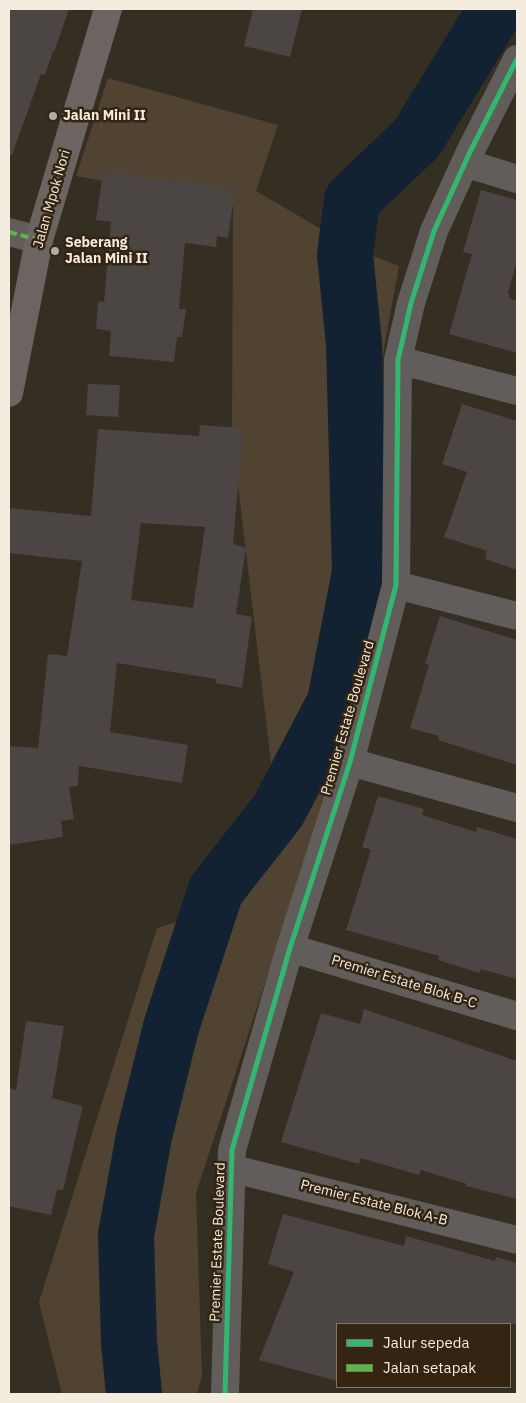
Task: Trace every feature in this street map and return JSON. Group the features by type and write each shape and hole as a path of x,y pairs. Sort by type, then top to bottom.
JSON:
{"main road":[{"name":"Jalan Mpok Nori","path":"9,393 39,240 108,9"}],"street":[{"name":"Premier Estate Boulevard","path":"225,1394 232,1150 290,948 350,762 396,585 398,360 411,303 434,231 517,59"},
{"path":"466,163 517,179"},
{"path":"9,232 39,240"},
{"path":"398,360 517,391"},
{"path":"396,585 517,616"},
{"path":"350,762 517,808"},
{"name":"Premier Estate Blok B-C","path":"290,948 517,1016"},
{"name":"Premier Estate Blok A-B","path":"230,1168 517,1240"}],"shaded area":[{"path":"108,78 278,125 256,191 355,249 399,266 380,370 391,543 381,630 196,1193 202,1376 197,1394 62,1394 39,1302 157,928 199,915 271,763 232,434 233,205 76,176"}],"building":[{"path":"9,9 69,9 45,75 41,74 12,155 9,155"},
{"path":"253,9 302,9 290,57 244,46"},
{"path":"103,172 235,189 228,238 217,236 216,247 185,243 179,309 186,309 182,337 177,337 174,362 109,356 111,331 96,329 98,301 104,302 111,222 96,220"},
{"path":"481,190 517,200 517,260 508,294 510,295 509,298 517,301 517,353 449,334 472,254 463,252"},
{"path":"88,384 120,385 118,417 86,415"},
{"path":"462,404 517,421 517,570 485,559 487,551 444,537 467,472 442,464"},
{"path":"200,425 243,428 233,544 246,548 236,614 252,617 242,688 216,683 216,679 117,663 110,732 188,745 182,783 79,766 78,786 69,787 74,819 61,821 63,837 9,845 9,746 38,748 48,654 67,656 82,561 9,553 9,508 91,516 98,429 199,436","holes":["141,523 205,527 193,608 131,600"]},
{"path":"440,616 517,640 517,765 438,740 439,736 410,728 429,665 425,664"},
{"path":"378,796 424,809 422,815 476,832 477,827 517,839 517,979 481,969 479,973 438,960 439,956 346,930 371,850 362,847"},
{"path":"364,1009 517,1061 517,1199 466,1186 467,1184 421,1170 419,1175 361,1158 359,1164 281,1142 321,1013 360,1024"},
{"path":"26,1021 64,1026 52,1098 83,1106 63,1190 57,1190 51,1215 9,1206 9,1088 16,1090"},
{"path":"283,1214 404,1246 406,1236 495,1261 496,1257 517,1263 517,1324 336,1323 336,1381 259,1360 294,1272 268,1264"}],"waterway":[{"path":"134,1394 129,1342 126,1235 144,1136 171,1027 216,890 278,811 335,702 360,572 354,344 345,255 352,200 417,138 496,9"}],"marked path":[{"path":"9,232 39,240"}],"cycle path":[{"path":"225,1394 232,1150 290,948 350,762 396,585 398,360 411,303 434,231 470,152 517,59"}],"place":[{"name":"Jalan Mini II","path":"53,116"},
{"name":"Seberang Jalan Mini II","path":"55,251"}]}
